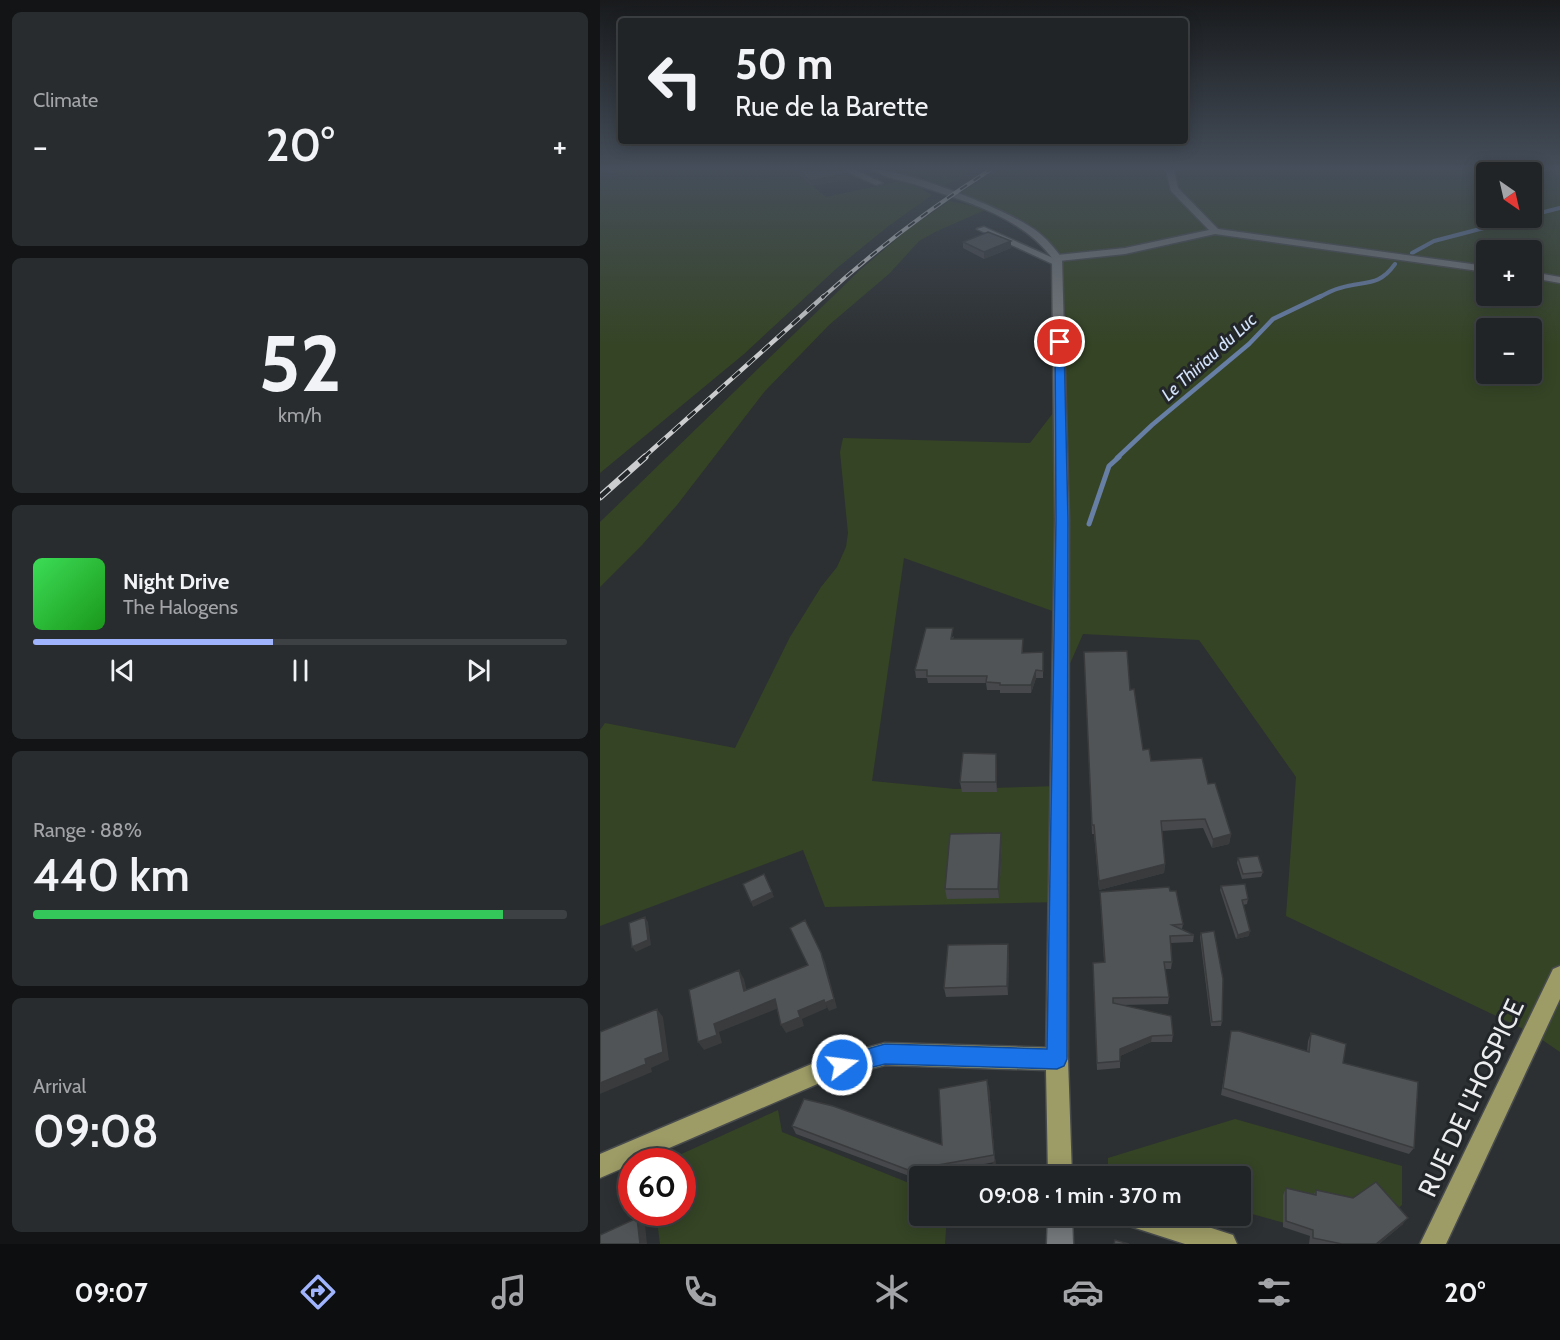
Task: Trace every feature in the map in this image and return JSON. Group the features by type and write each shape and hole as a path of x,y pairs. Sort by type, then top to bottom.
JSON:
{"main road":[{"name":"RUE DE L'HOSPICE","path":"1433,1244 1560,976"},
{"path":"600,1166 821,1071 885,1054 1057,1059 1060,1166"},
{"path":"1167,1226 1224,1244"}],"street":[{"path":"1024,228 1053,250 1057,260 1062,520 1057,1059"},
{"path":"1212,228 1215,231"},
{"path":"981,229 1057,260 1125,251 1215,231 1476,268"},
{"path":"1542,277 1560,280"},
{"path":"1060,1226 1060,1244"}],"green space":[{"path":"600,228 886,228 837,268 744,354 600,473"},
{"path":"910,228 944,228 919,241 890,273 829,325 765,391 677,505 642,545 600,587 600,522 860,270"},
{"path":"1021,228 1560,228 1560,1052 1532,1033 1286,916 1296,777 1199,640 1083,634 1061,684 1061,614 904,558 872,781 955,789 1060,786 1059,902 825,907 803,850 600,926 600,730 605,723 735,748 790,637 821,587 837,567 846,547 848,533 840,452 843,438 1030,443 1060,404 1059,269 1043,241"},
{"path":"778,1110 782,1132 909,1183 909,1226 946,1226 945,1244 660,1244 658,1226 696,1226 695,1148"},
{"path":"1235,1119 1402,1166 1402,1205 1357,1243 1251,1214 1251,1166 1108,1166 1108,1158"}],"building":[{"path":"988,232 1011,241 984,252 963,242"},
{"path":"926,628 953,628 951,639 1023,639 1022,653 1043,652 1043,671 1036,670 1031,685 1000,685 1000,683 986,682 987,676 927,676 927,670 915,670"},
{"path":"1127,651 1130,690 1134,689 1143,750 1149,749 1151,761 1202,758 1208,784 1215,783 1231,834 1213,839 1205,819 1161,821 1165,864 1099,881 1094,825 1092,825 1084,652"},
{"path":"963,753 996,754 996,782 960,782"},
{"path":"1001,833 998,889 945,889 950,834"},
{"path":"1258,856 1263,872 1243,874 1238,858"},
{"path":"764,874 772,892 751,902 743,884"},
{"path":"1245,884 1248,899 1242,900 1250,931 1238,935 1221,886"},
{"path":"1169,887 1170,891 1176,891 1183,924 1172,925 1194,935 1170,936 1172,962 1164,962 1169,997 1113,998 1113,1003 1171,1016 1173,1035 1152,1036 1120,1049 1120,1061 1097,1063 1093,963 1105,962 1100,892"},
{"path":"645,917 648,940 632,947 629,923"},
{"path":"805,920 821,953 834,999 825,1003 824,1000 798,1011 800,1017 781,1025 775,999 714,1024 717,1035 698,1042 689,990 739,970 744,991 808,965 790,928"},
{"path":"1214,931 1223,979 1222,1021 1212,1022 1201,933"},
{"path":"1008,944 1007,986 944,988 948,945"},
{"path":"657,1009 663,1052 645,1059 646,1064 600,1083 600,1032"},
{"path":"1231,1031 1239,1031 1309,1052 1311,1033 1346,1044 1343,1063 1418,1082 1414,1148 1223,1088"},
{"path":"987,1080 994,1155 933,1166 909,1166 909,1170 792,1126 804,1099 833,1106 942,1145 939,1089"},
{"path":"1376,1182 1408,1218 1376,1244 1342,1244 1313,1238 1313,1230 1286,1221 1286,1188 1316,1195 1316,1190 1353,1198"},
{"path":"620,1226 638,1226 640,1244 600,1244 600,1235"},
{"path":"1115,1240 1129,1244 1114,1244"}],"waterway":[{"name":"Le Thiriau du Luc","path":"1412,253 1434,241 1484,228"},
{"name":"Le Thiriau du Luc","path":"1318,298 1337,289 1383,277 1395,264"},
{"name":"Le Thiriau du Luc","path":"1117,458 1152,425 1249,344 1273,319 1321,296"},
{"name":"Le Thiriau du Luc","path":"1089,524 1109,466 1119,457"}],"railway":[{"path":"822,298 906,228"},
{"path":"643,458 824,296"},
{"path":"600,497 645,457"}],"route":[{"path":"842,1065 885,1054 1057,1059 1062,520 1060,342"}]}
